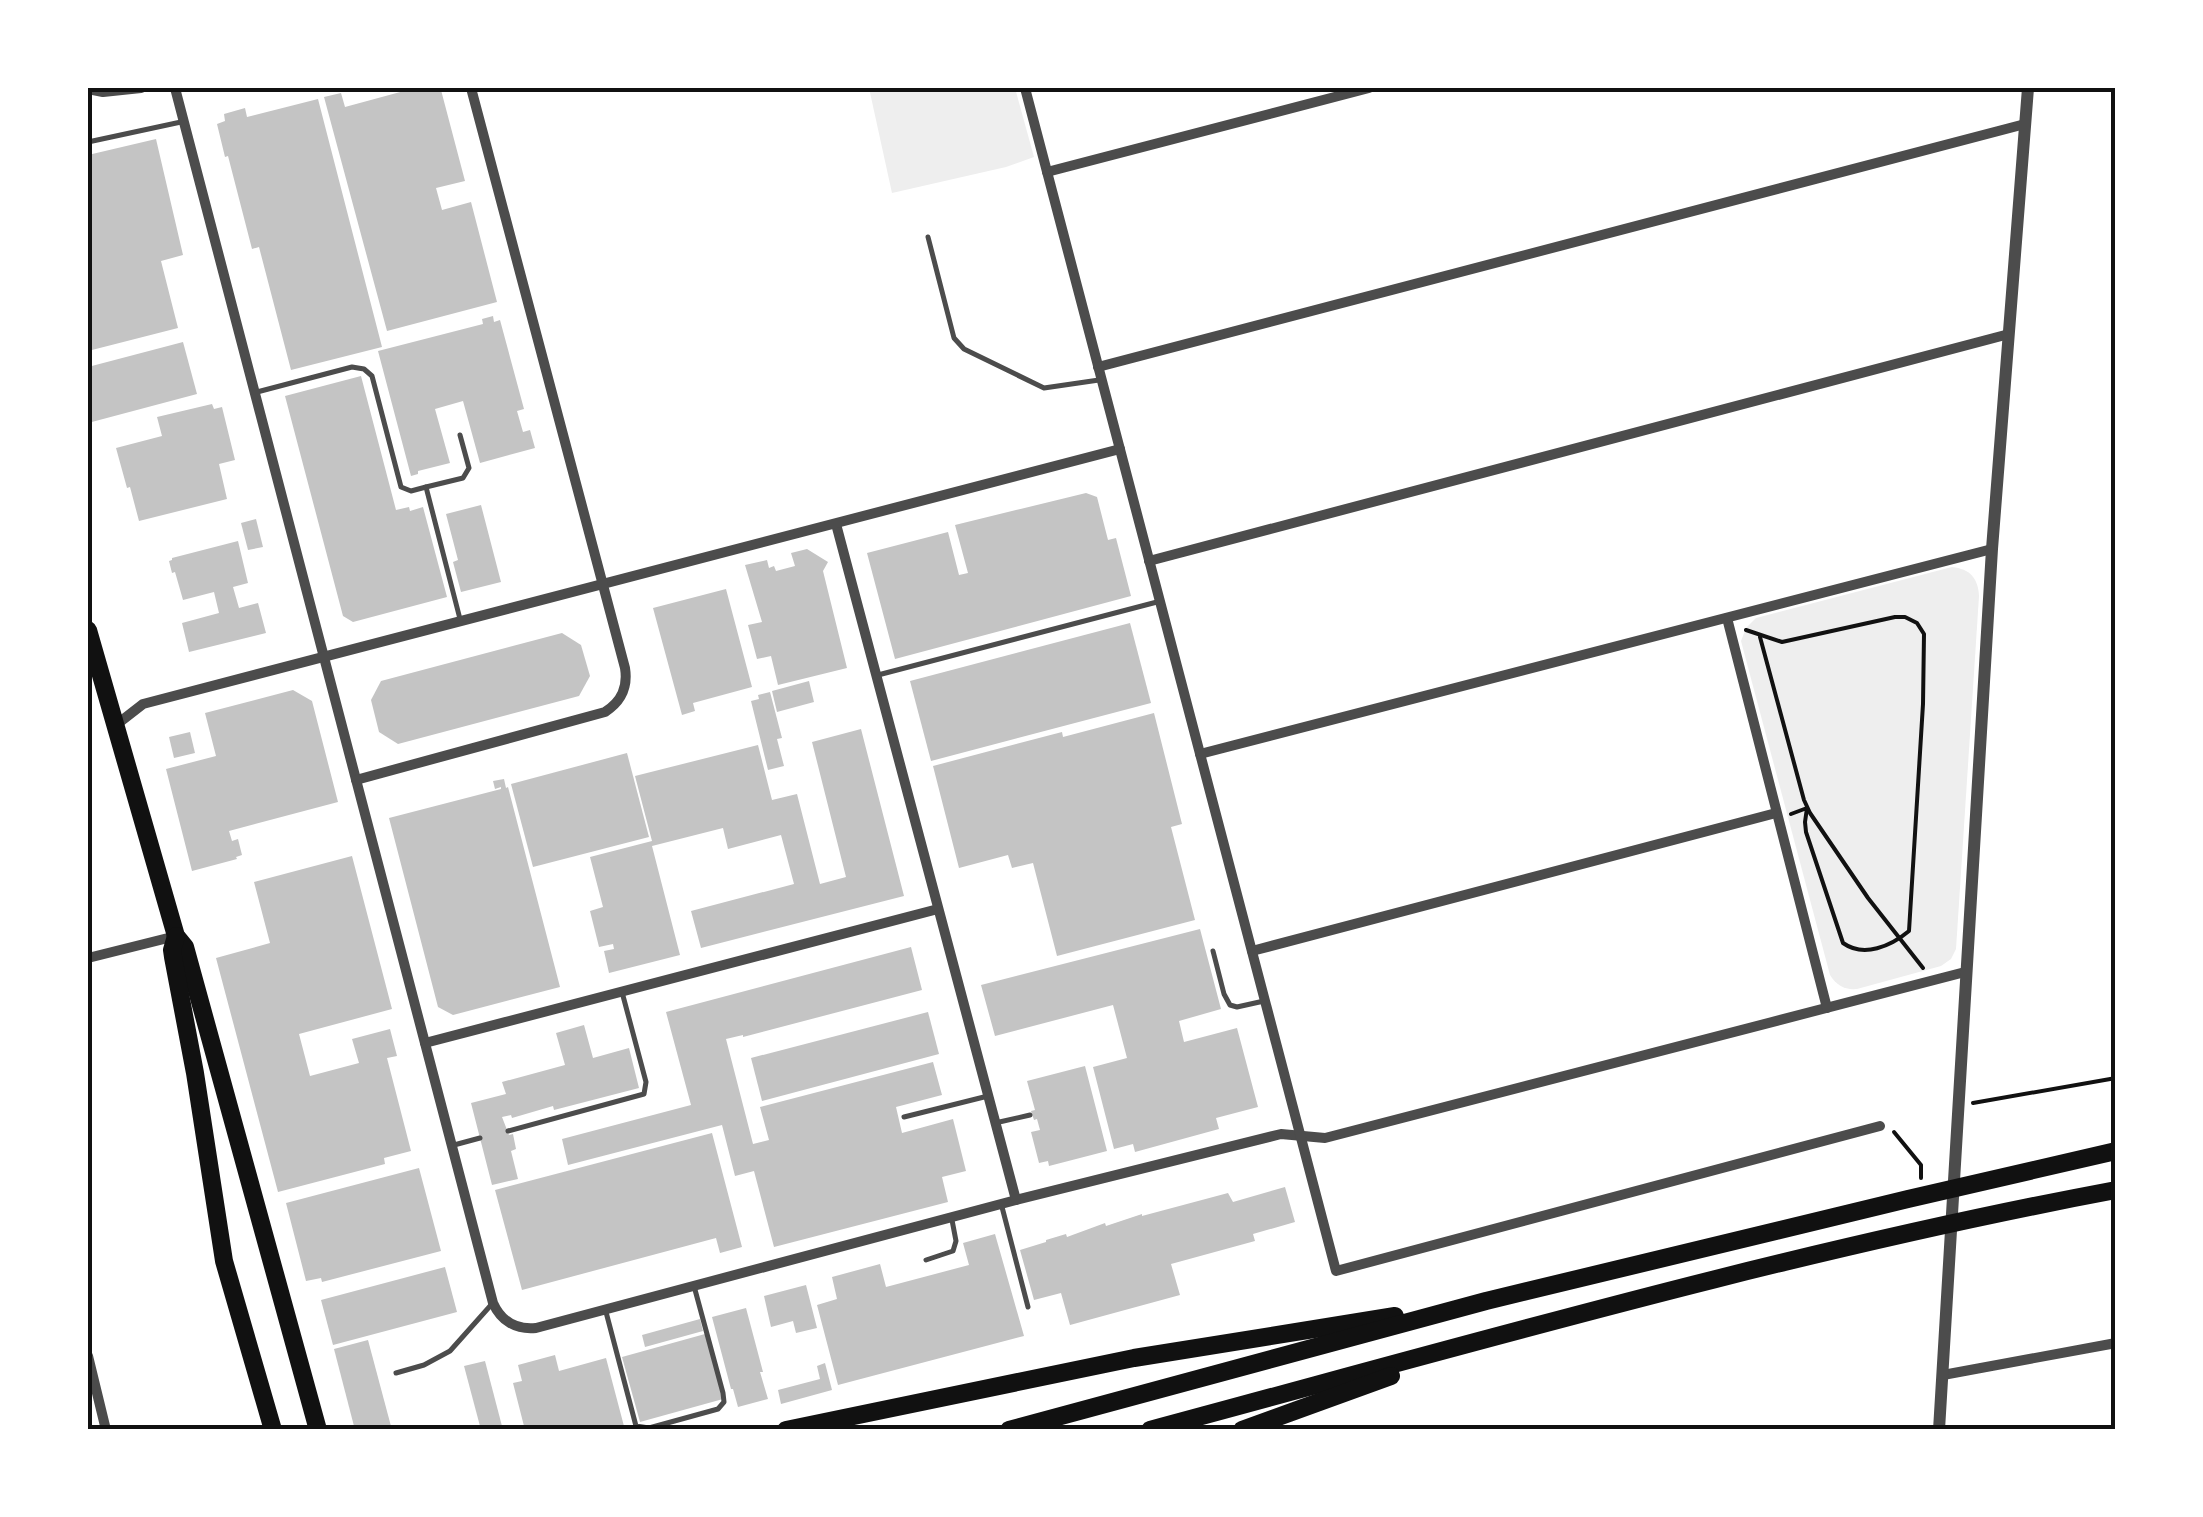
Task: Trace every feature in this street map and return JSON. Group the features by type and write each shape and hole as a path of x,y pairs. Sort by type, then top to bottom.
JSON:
{"main road":[{"path":"88,630 176,936 186,947 318,1430"},
{"path":"176,936 172,956 224,1261 273,1430"},
{"path":"1009,1430 1486,1302 1908,1198 2116,1152"},
{"path":"1150,1430 1704,1282 2116,1190"},
{"path":"786,1430 1134,1358 1486,1302"},
{"path":"1242,1430 1500,1336"}],"street":[{"path":"88,89 103,92 141,88"},
{"path":"175,88 493,1303 507,1322 528,1328 1281,1134 1325,1138 1965,972"},
{"path":"356,780 596,714 612,707 623,694 626,676 471,88"},
{"path":"1025,88 1336,1271 1880,1126"},
{"path":"1047,172 1369,88"},
{"path":"1939,1430 1992,548 2028,88"},
{"path":"1100,373 2025,124"},
{"path":"1149,561 2009,334"},
{"path":"116,724 143,704 1120,449"},
{"path":"836,524 1016,1200"},
{"path":"1200,754 1992,548"},
{"path":"1726,618 1827,1008"},
{"path":"1252,951 1776,813"},
{"path":"425,1043 938,909"},
{"path":"88,958 176,936"},
{"path":"1943,1375 2116,1343"},
{"path":"88,1356 106,1430"}],"lane":[{"path":"88,142 184,122"},
{"path":"928,237 954,338 964,348 1044,388 1100,373"},
{"path":"255,393 352,367 364,369 372,376 401,487 411,492 463,478 468,468 460,435"},
{"path":"426,488 461,622"},
{"path":"876,676 1160,601"},
{"path":"1213,951 1230,1005 1265,1001"},
{"path":"508,1131 644,1094 646,1082 622,992"},
{"path":"904,1117 988,1096"},
{"path":"995,1123 1030,1114"},
{"path":"452,1146 480,1138"},
{"path":"1002,1204 1028,1307"},
{"path":"926,1260 953,1251 956,1241 951,1217"},
{"path":"605,1309 633,1421 636,1426 650,1428 718,1409 724,1402 694,1286"},
{"path":"396,1373 450,1351 493,1303"}],"path":[{"path":"1745,629 1782,642 1905,617 1917,622 1924,634 1911,926 1900,939 1869,950 1850,948 1843,943 1806,832 1808,808"},
{"path":"1759,634 1808,808 1868,898 1923,968"},
{"path":"1970,1104 2116,1078"}],"shaded area":[{"path":"869,88 1015,88 1034,157 892,193"},
{"path":"1952,567 1972,576 1979,596 1956,949 1941,966 1857,989 1845,988 1830,975 1741,641 1756,618"}],"building":[{"path":"415,88 441,90 465,181 436,188 442,210 471,202 497,302 387,331 324,97 341,93 345,107"},
{"path":"318,99 382,347 291,370 259,247 252,249 217,124 225,121 224,114 245,108 247,117"},
{"path":"156,139 183,255 161,261 178,328 88,351 88,155"},
{"path":"493,316 494,322 500,320 524,409 517,411 523,432 530,430 535,448 480,463 463,401 435,409 450,463 411,476 378,351 483,324 482,319"},
{"path":"183,342 197,394 88,423 88,367"},
{"path":"361,376 396,510 423,507 447,597 353,622 343,616 285,396"},
{"path":"212,404 214,409 222,407 235,460 219,464 227,499 139,521 116,448 162,436 157,417"},
{"path":"1086,493 1097,497 1108,540 1116,538 1131,596 895,659 867,553 948,532 959,575 968,573 955,525"},
{"path":"481,505 501,582 461,592 453,562 458,560 446,514"},
{"path":"256,519 263,547 248,550 241,523"},
{"path":"238,541 248,583 233,587 239,608 258,603 266,633 189,652 182,623 219,613 214,592 183,600 169,561"},
{"path":"807,549 828,562 823,571 847,668 778,685 771,656 757,659 748,625 762,622 745,565 767,560 769,568 774,566 776,571 795,566 791,553"},
{"path":"726,589 752,687 693,703 695,711 682,715 653,608"},
{"path":"1130,623 1151,703 931,761 910,681"},
{"path":"562,633 581,645 590,676 579,696 398,744 379,732 371,700 381,681"},
{"path":"809,681 814,702 777,712 772,691"},
{"path":"293,690 312,701 338,802 229,831 232,841 238,839 242,855 192,871 166,769 216,756 205,713"},
{"path":"770,692 782,738 777,739 784,766 768,770 751,701"},
{"path":"1154,713 1182,824 1171,827 1195,920 1057,956 1033,863 1012,868 1008,855 959,868 933,766"},
{"path":"861,729 904,896 701,948 691,911 794,884 781,835 728,849 723,828 652,846 680,955 609,973 604,951 614,949 613,944 599,947 590,911 603,907 590,857 652,841 635,776 758,745 772,800 797,794 820,884 846,877 812,742"},
{"path":"190,732 195,753 174,758 169,737"},
{"path":"627,753 649,837 533,867 511,784"},
{"path":"504,779 560,987 453,1015 438,1007 389,818 501,789 495,789 493,781"},
{"path":"352,856 392,1009 299,1034 310,1076 359,1063 352,1039 390,1029 397,1056 387,1058 411,1151 384,1158 385,1164 278,1192 216,958 270,943 254,882"},
{"path":"1200,929 1221,1009 1179,1021 1184,1042 1237,1028 1258,1107 1216,1118 1219,1129 1135,1152 1133,1144 1114,1149 1093,1067 1127,1058 1113,1005 995,1036 981,985"},
{"path":"911,947 922,990 726,1039 753,1144 769,1140 760,1107 933,1062 942,1095 896,1107 902,1133 953,1119 966,1171 942,1177 948,1202 774,1247 754,1171 735,1176 722,1125 568,1165 562,1139 691,1105 666,1012"},
{"path":"928,1012 939,1054 762,1101 751,1058"},
{"path":"584,1025 593,1058 629,1048 639,1088 554,1110 553,1106 512,1118 502,1117 509,1135 513,1134 516,1149 511,1151 518,1179 492,1185 471,1103 506,1094 502,1082 565,1065 556,1033"},
{"path":"1085,1066 1107,1151 1049,1166 1048,1161 1039,1163 1031,1132 1040,1130 1031,1111 1035,1110 1027,1081"},
{"path":"712,1133 742,1247 720,1253 716,1238 522,1290 495,1190"},
{"path":"419,1168 441,1251 322,1282 321,1278 306,1281 286,1203"},
{"path":"1285,1187 1295,1222 1253,1234 1255,1241 1171,1264 1180,1295 1070,1325 1061,1293 1034,1300 1020,1250 1105,1223 1106,1226 1228,1193 1233,1202"},
{"path":"995,1234 1024,1336 838,1385 817,1305 837,1299 832,1277 880,1264 886,1287 969,1265 963,1243"},
{"path":"445,1267 457,1312 333,1345 321,1300"},
{"path":"806,1285 817,1328 796,1333 793,1321 771,1327 764,1296"},
{"path":"746,1308 768,1399 738,1407 712,1317"},
{"path":"700,1319 703,1331 645,1347 642,1335"},
{"path":"705,1334 723,1399 640,1422 622,1357"},
{"path":"368,1340 392,1430 355,1430 334,1349"},
{"path":"555,1355 559,1371 606,1358 625,1430 525,1430 513,1383 522,1381 518,1365"},
{"path":"485,1361 503,1430 481,1430 464,1366"},
{"path":"825,1363 832,1390 781,1404 778,1390 820,1379 817,1366"}]}
